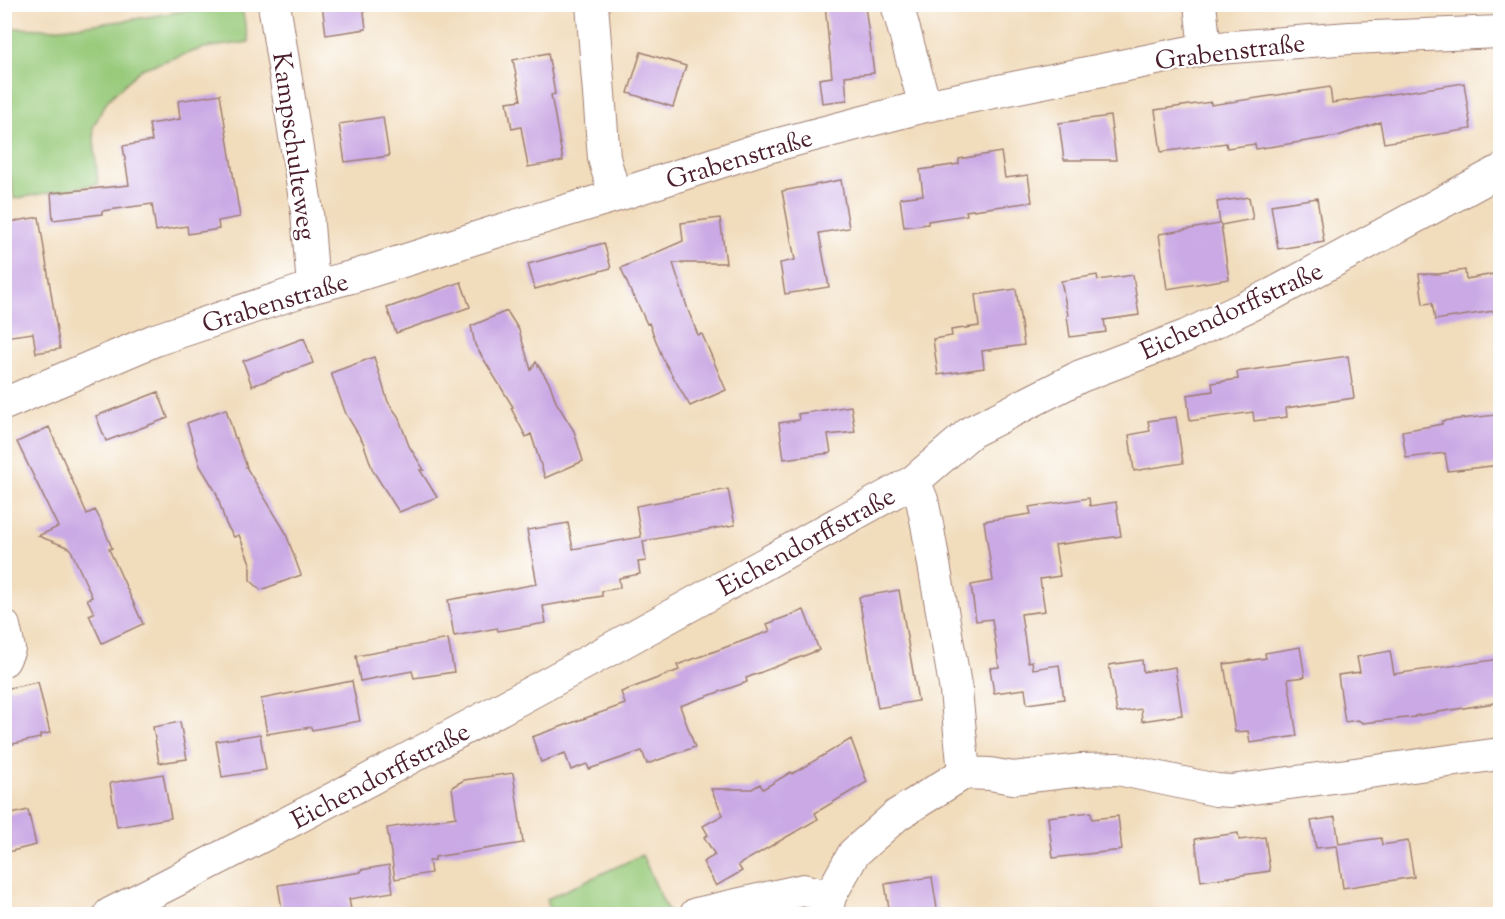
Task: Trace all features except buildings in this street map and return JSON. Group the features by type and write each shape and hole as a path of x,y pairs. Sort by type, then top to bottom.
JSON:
{"street":[{"name":"Kampschulteweg","path":"274,4 307,212 313,287"},
{"path":"592,4 604,158 615,196"},
{"path":"897,4 925,106"},
{"path":"1200,4 1205,49"},
{"name":"Grabenstraße","path":"4,404 155,339 313,287 615,196 760,149 925,106 1205,49 1350,38 1500,32"},
{"name":"Eichendorffstraße","path":"110,915 421,753 914,481 971,432 1082,376 1186,336 1273,294 1500,171"},
{"path":"914,481 922,500 927,524 956,691 964,773"},
{"path":"4,626 9,649 4,660"},
{"path":"696,915 803,890 828,905 854,853 897,815 964,773 1013,778 1082,770 1118,769 1216,790 1231,791 1500,754"}],"green space":[{"path":"227,4 241,5 249,42 204,48 141,69 108,100 93,127 98,184 14,199 4,135 5,28 52,29 122,21"},
{"path":"642,855 669,914 550,914 547,899"}]}
